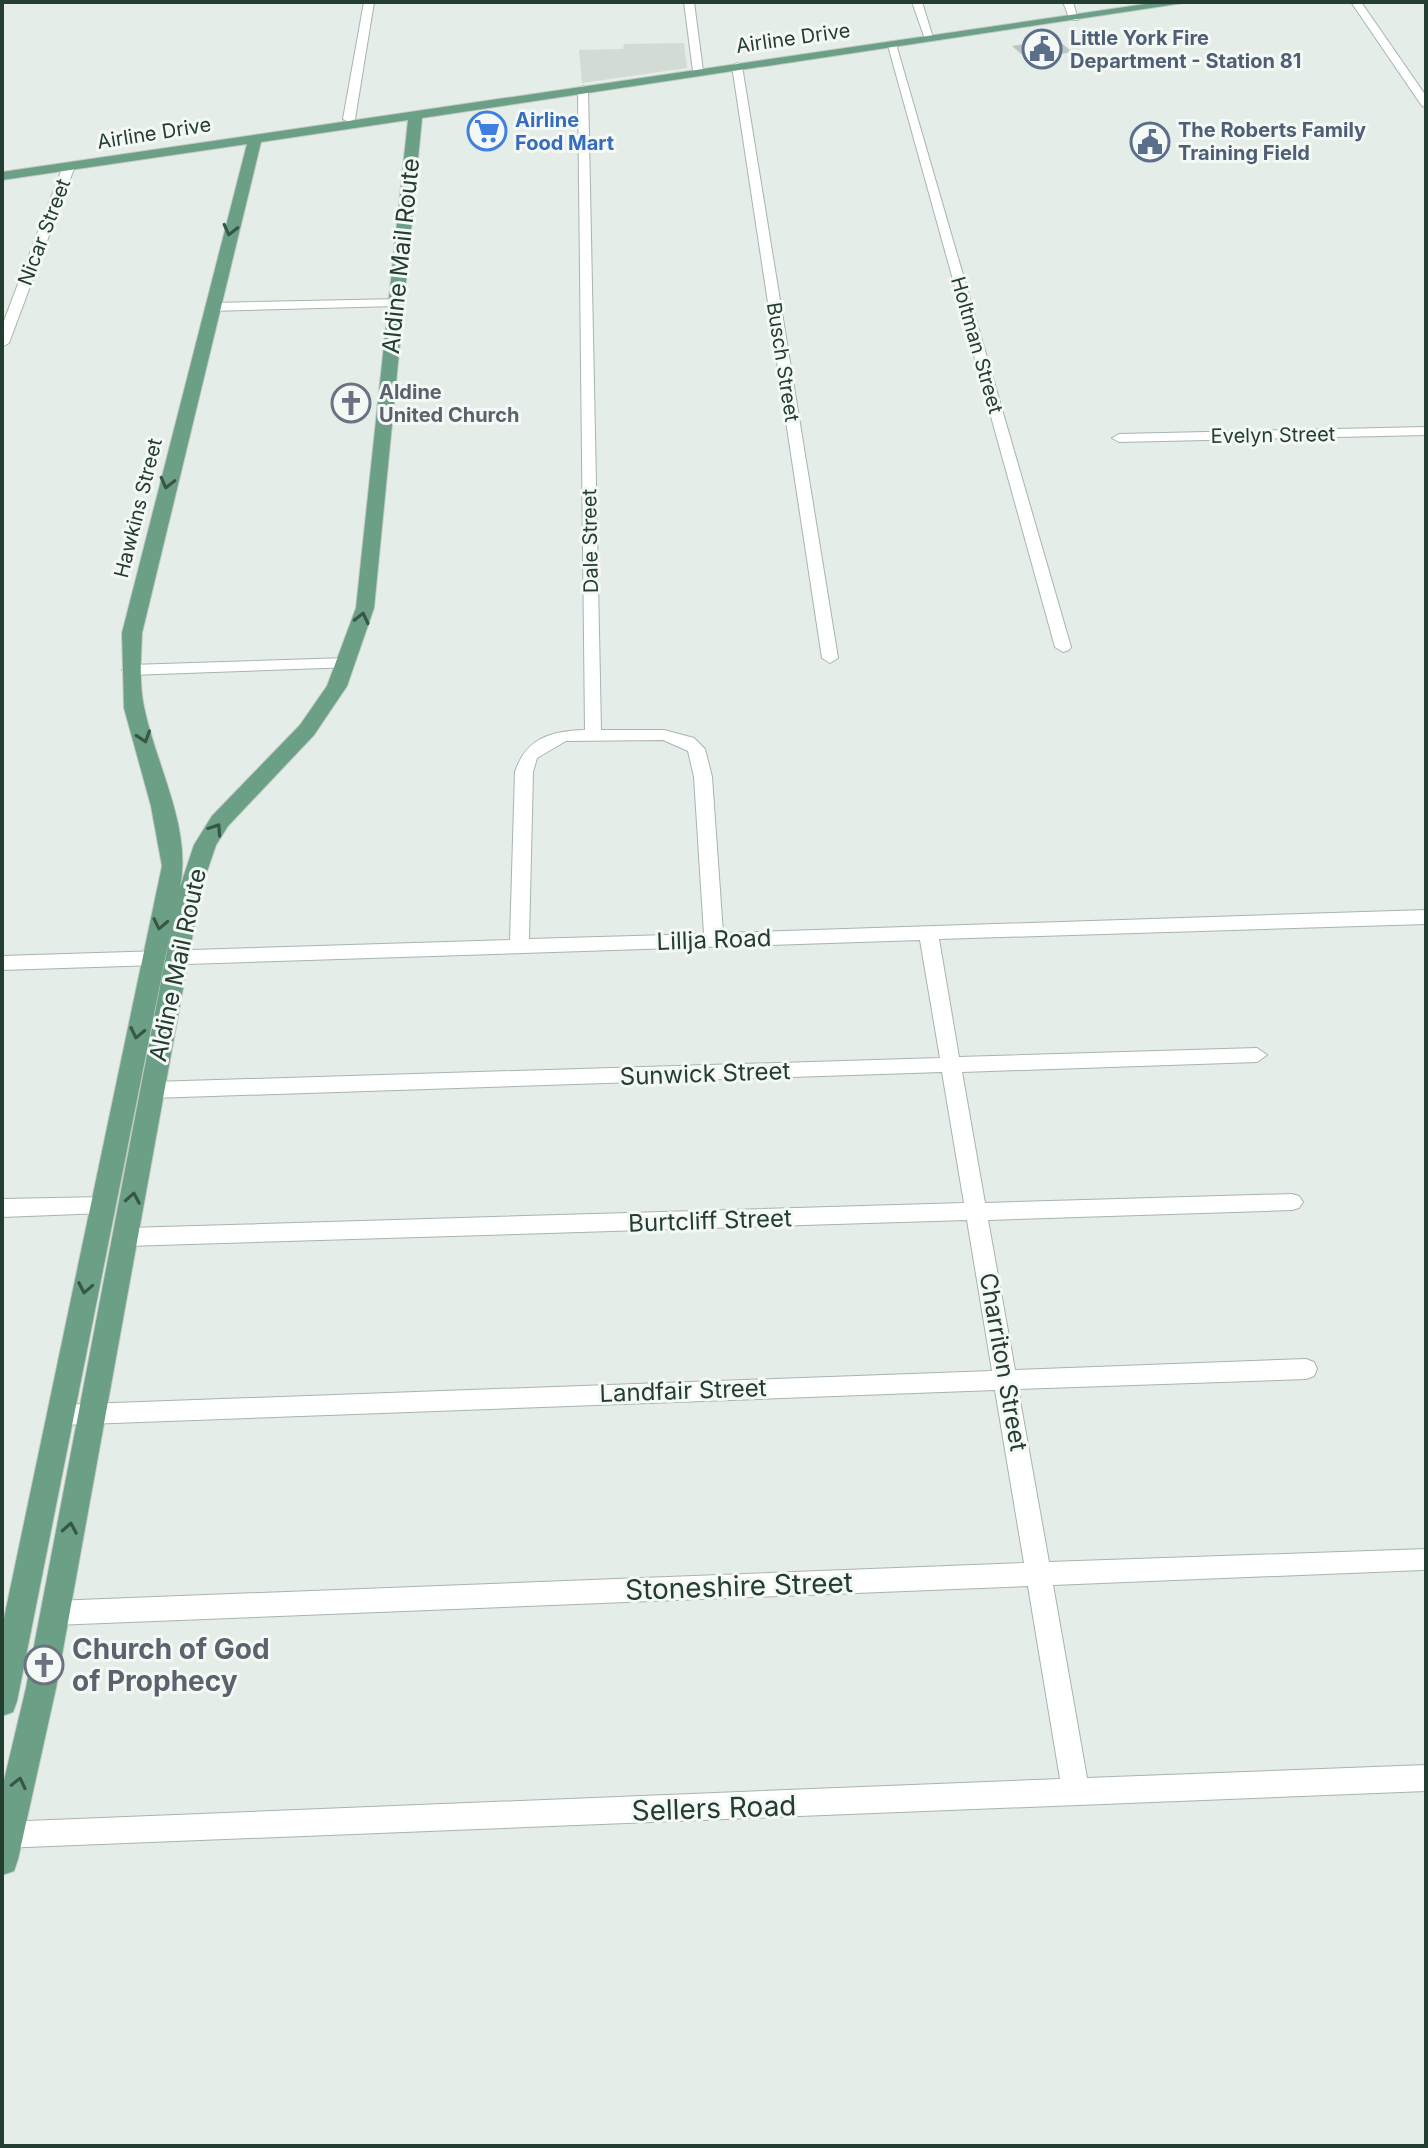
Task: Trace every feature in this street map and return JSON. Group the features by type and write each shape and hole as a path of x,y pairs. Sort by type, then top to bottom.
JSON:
{"main road":[{"name":"Airline Drive","path":"2,169 252,142 412,114 698,71 1184,2"},
{"name":"Airline Drive","path":"2,176 202,146 252,142 349,119 412,114"},
{"name":"Aldine Mail Route","path":"3,1689 104,1205 167,956 205,845 220,821 307,730 337,686 365,608 412,114"},
{"name":"Hawkins Street","path":"168,891 173,866 170,834 134,706 130,670 138,599 252,142"},
{"name":"Aldine Mail Route","path":"4,1843 41,1688 153,1090 167,956 168,891"}],"street":[{"path":"349,119 369,2"},
{"path":"689,2 698,71"},
{"path":"917,2 930,39"},
{"path":"1068,2 1074,18"},
{"path":"1356,2 1426,104"},
{"name":"Holtman Street","path":"891,44 1063,647"},
{"name":"Busch Street","path":"737,66 830,658"},
{"name":"Dale Street","path":"583,89 593,734"},
{"name":"Nicar Street","path":"2,343 69,166"},
{"path":"211,307 396,302"},
{"name":"Evelyn Street","path":"1119,438 1426,431"},
{"path":"130,670 347,663"},
{"path":"519,945 524,772 529,755 544,744 564,736 593,734 664,735 688,742 696,749 703,777 714,940"},
{"name":"Lillja Road","path":"2,963 1426,917"},
{"name":"Charriton Street","path":"928,932 1076,1793"},
{"name":"Sunwick Street","path":"153,1090 1257,1055"},
{"name":"Burtcliff Street","path":"127,1237 1292,1202"},
{"path":"2,1208 104,1205"},
{"name":"Landfair Street","path":"60,1415 1306,1369"},
{"name":"Stoneshire Street","path":"54,1613 1423,1559"},
{"name":"Sellers Road","path":"4,1843 1426,1778"}],"shaded area":[{"path":"684,43 687,68 582,83 579,50 623,49 624,44"}],"building":[{"name":"Little York Fire Department - Station 81","path":"1057,39 1072,52 1028,60 1012,46"}],"place":[{"name":"Little York Fire Department - Station 81","path":"1042,49"},
{"name":"Airline Food Mart","path":"487,131"},
{"name":"The Roberts Family Training Field","path":"1150,142"},
{"name":"Aldine United Church","path":"351,403"},
{"name":"Church of God of Prophecy","path":"44,1665"}]}
